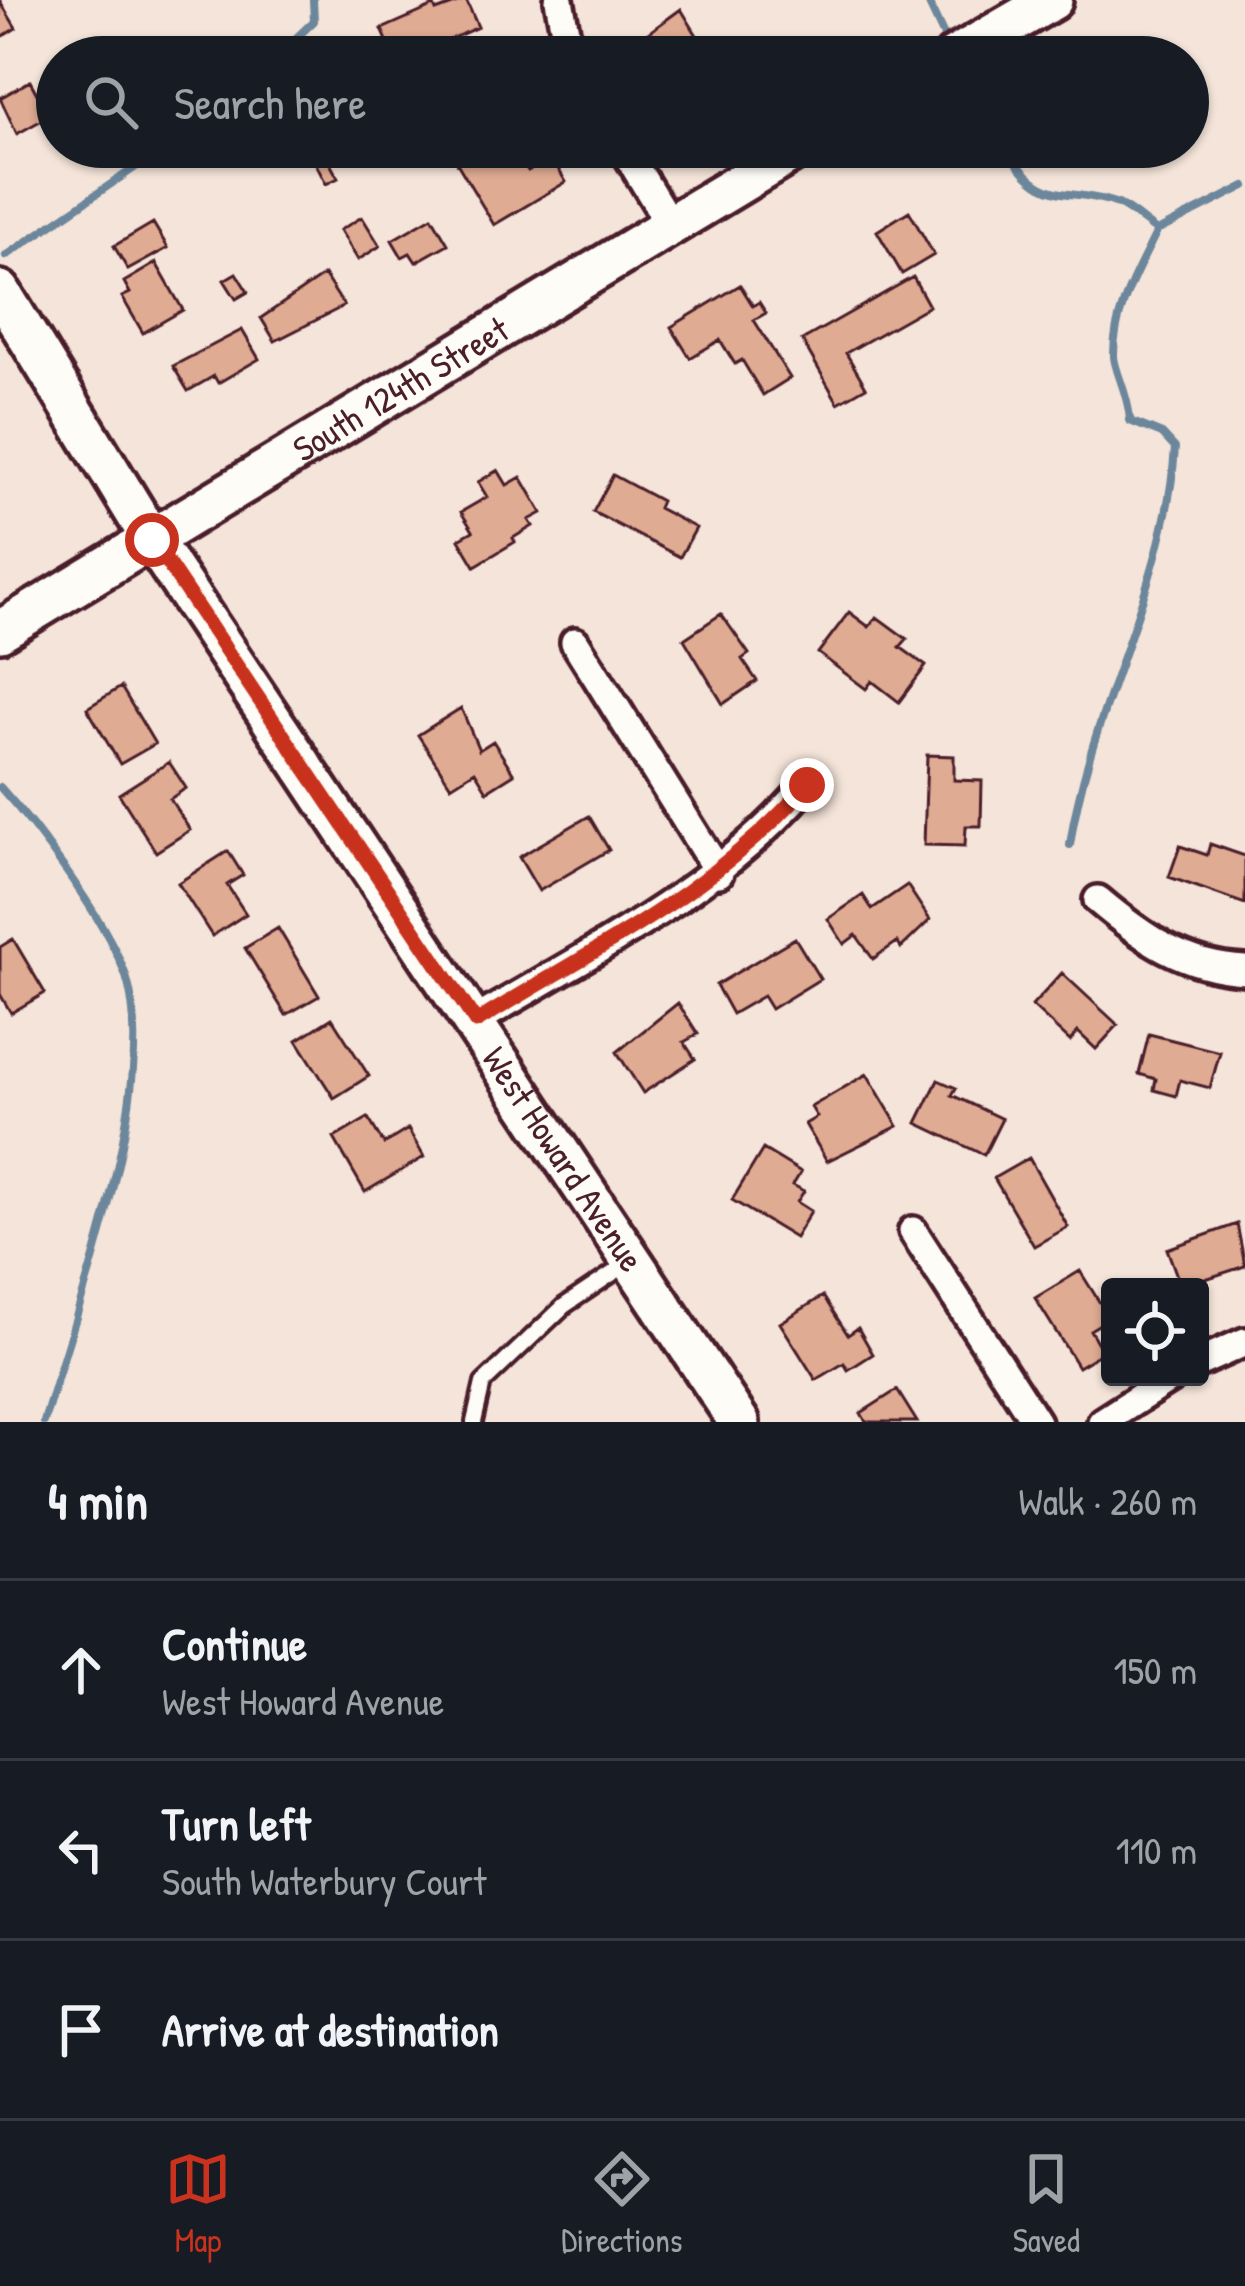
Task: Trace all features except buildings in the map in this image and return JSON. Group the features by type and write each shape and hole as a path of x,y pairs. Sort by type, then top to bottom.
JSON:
{"street":[{"path":"559,0 566,36"},
{"path":"990,36 1052,0"},
{"path":"635,168 669,223"},
{"name":"South 124th Street","path":"0,631 764,168"},
{"name":"West Howard Avenue","path":"0,291 152,540 739,1422"},
{"path":"575,642 719,873"},
{"path":"476,1022 719,873 769,829 807,785"},
{"path":"1098,900 1160,948 1202,965 1245,970"},
{"path":"913,1231 1036,1422"},
{"path":"1209,1358 1245,1342"},
{"path":"1102,1422 1158,1386"}],"lane":[{"path":"473,1422 483,1383 565,1306 632,1260"}],"waterway":[{"path":"298,36 314,21 313,0"},
{"path":"927,0 944,36"},
{"path":"6,256 134,168"},
{"path":"1021,168 1045,188 1118,204 1157,231 1245,186"},
{"path":"1070,845 1093,745 1143,599 1169,499 1175,448 1162,434 1130,421 1114,357 1122,307 1157,231"},
{"path":"0,787 100,923 123,968 133,1013 133,1068 125,1129 94,1257 44,1422"}],"route":[{"path":"152,540 476,1022 719,873 769,829 807,785"}]}
